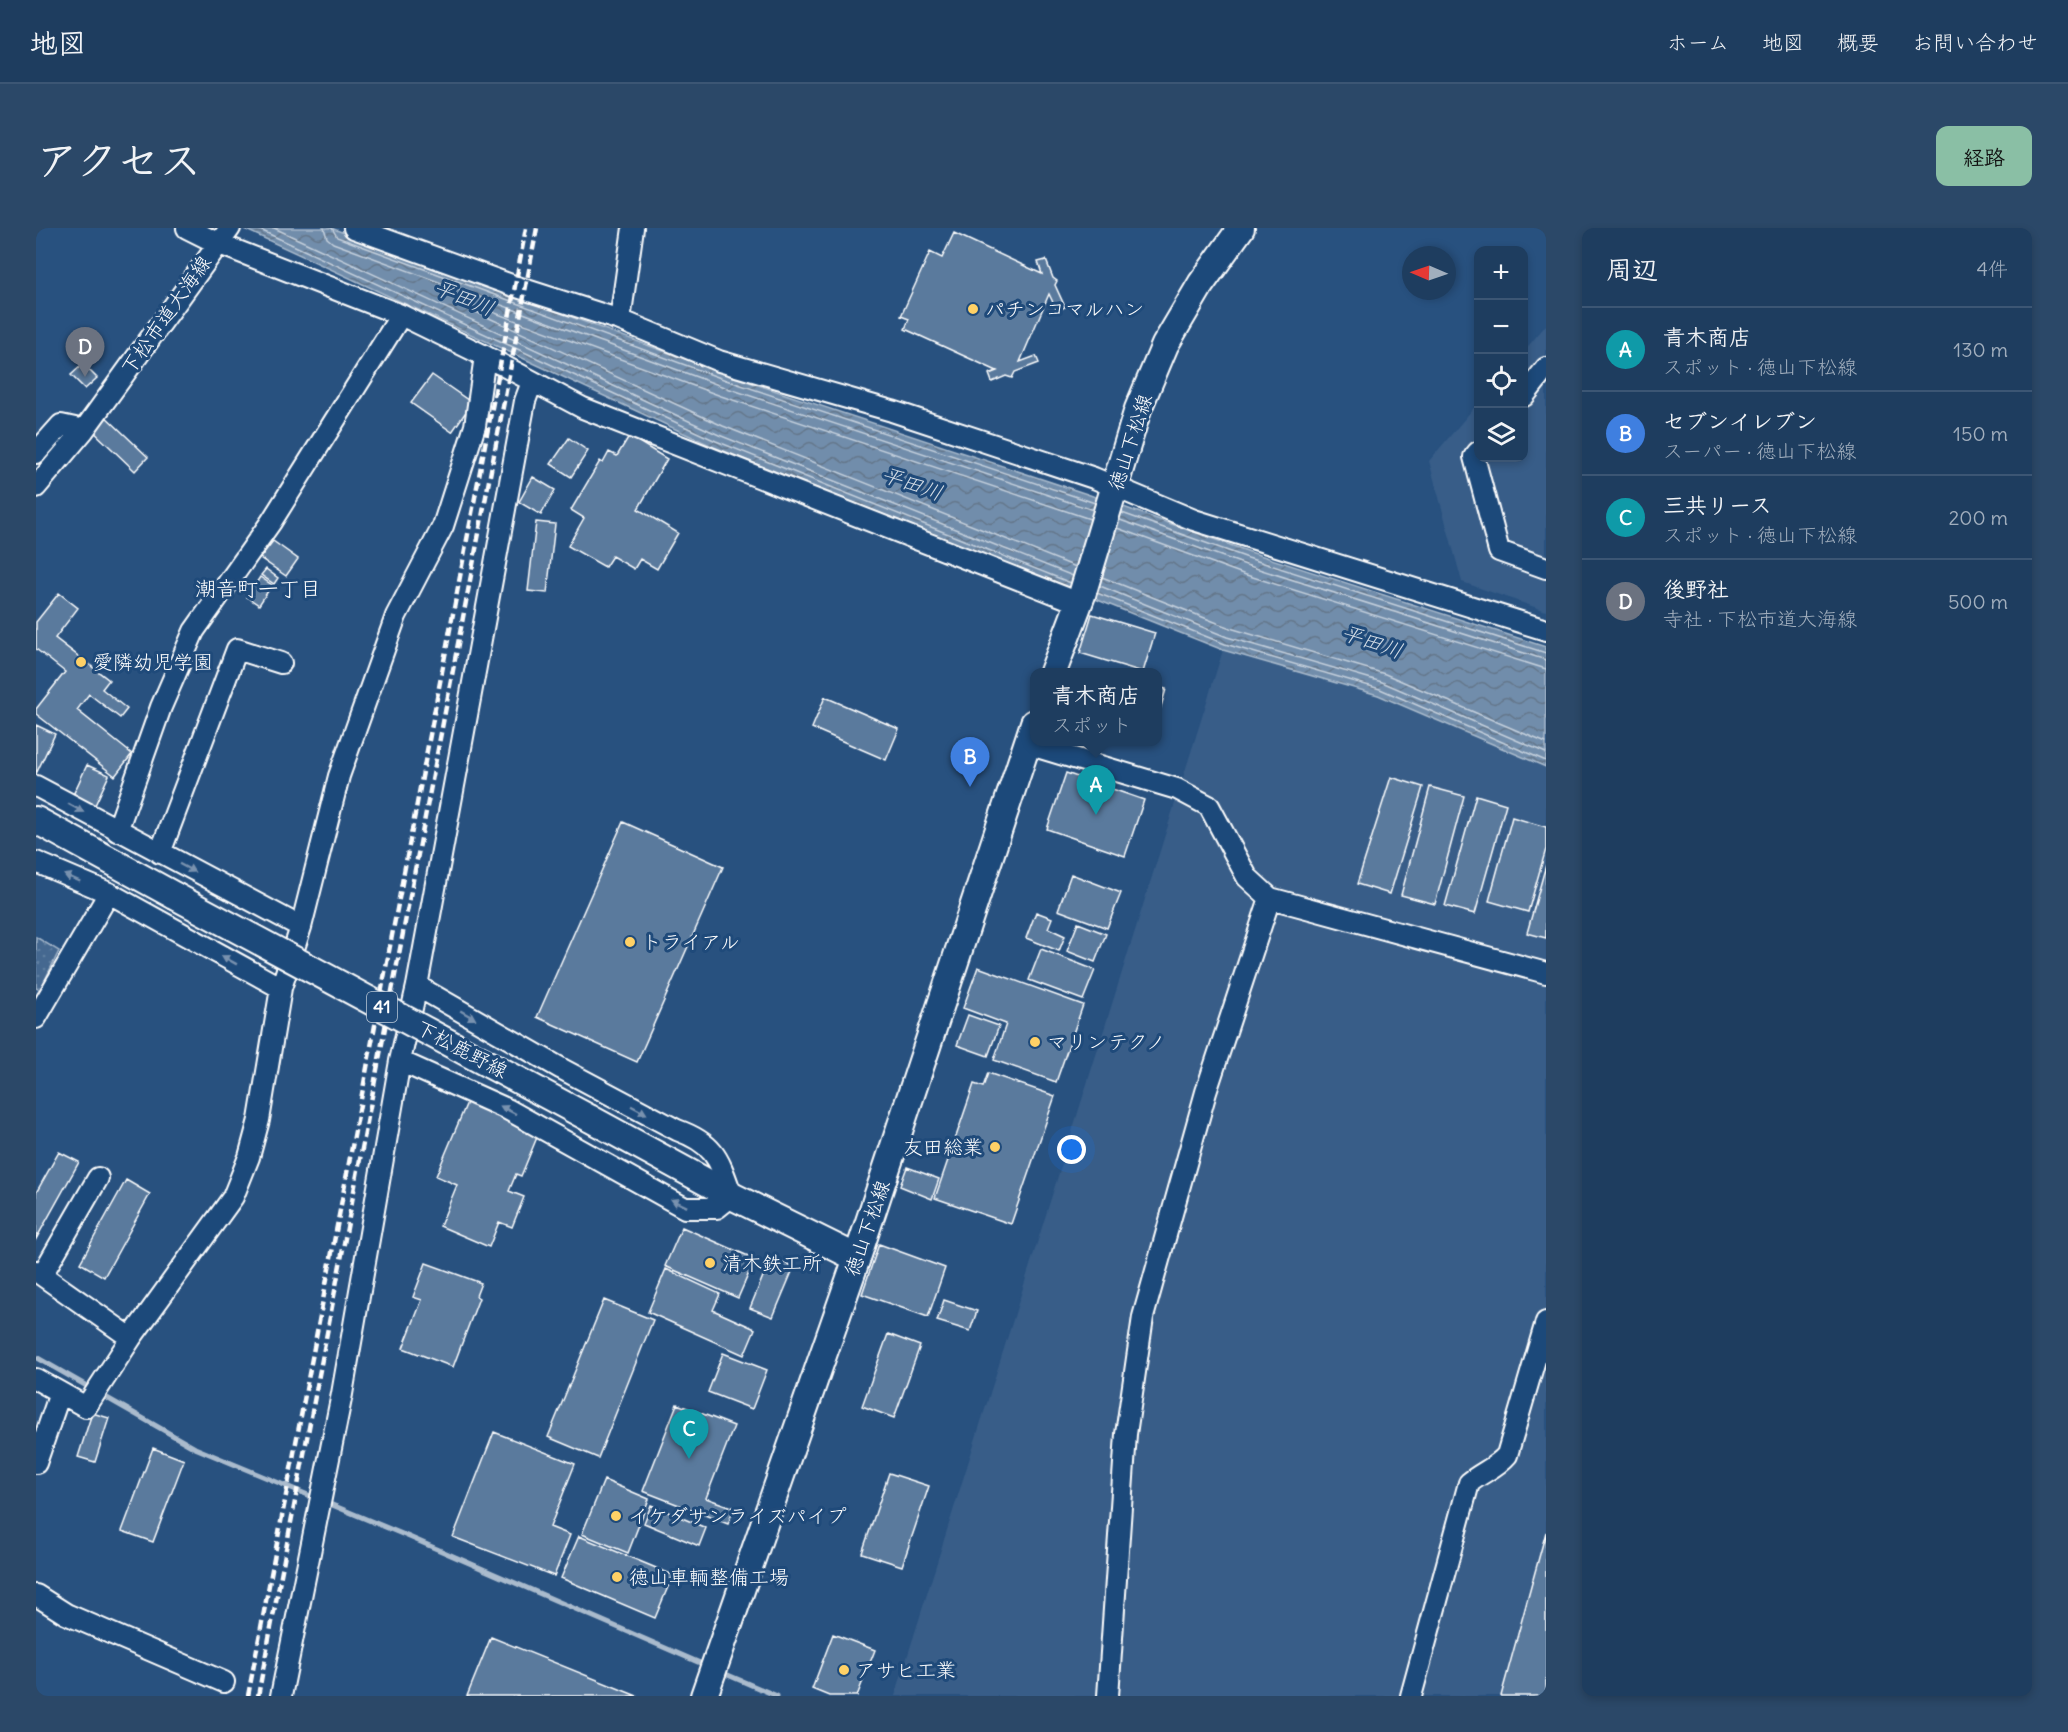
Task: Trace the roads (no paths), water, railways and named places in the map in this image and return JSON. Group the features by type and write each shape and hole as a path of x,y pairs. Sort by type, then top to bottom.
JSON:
{"main road":[{"name":"徳山下松線","path":"1054,668 1080,599 1138,410 1165,345 1201,284 1241,228"},
{"name":"徳山下松線","path":"707,1688 857,1258 1030,737"},
{"name":"下松鹿野線","path":"36,820 732,1196 857,1258"}],"street":[{"path":"187,228 225,234 401,315 583,408 1080,599"},
{"path":"354,228 514,286 620,320 719,361 892,411 1094,478 1113,491 1194,520 1546,630"},
{"path":"620,320 633,228"},
{"name":"下松市道大海線","path":"36,487 84,430 225,234"},
{"path":"117,831 161,707 194,631 271,522 401,315"},
{"path":"36,1380 86,1407 131,1338 233,1197 249,1157 259,1120 280,988 301,927 342,765 396,616 443,526 475,426 485,356"},
{"path":"1528,391 1546,368"},
{"path":"281,1696 342,1394 400,1061 417,986 525,401 532,382"},
{"path":"36,453 61,425 84,430"},
{"path":"1475,462 1499,551 1546,568"},
{"path":"160,854 237,649 281,663"},
{"path":"1061,746 1138,777 1177,789 1209,806 1247,877 1270,898 1546,973"},
{"path":"36,786 301,927"},
{"path":"36,862 109,893 280,988"},
{"path":"36,1018 109,893"},
{"path":"1108,1696 1126,1434 1143,1317 1206,1092 1270,898"},
{"path":"400,1061 507,1109 685,1208 717,1209 732,1196 718,1156 694,1136 677,1130 562,1069 417,986"},
{"path":"98,1178 39,1273 131,1338"},
{"path":"1411,1696 1469,1483 1480,1474 1498,1466 1507,1455 1546,1322"},
{"path":"36,1463 60,1393"},
{"path":"36,1595 66,1614 224,1682"}],"water":[{"name":"平田川","path":"242,228 331,228 728,375 1087,494 1250,552 1546,647 1546,767 1378,695 1223,650 714,447"}],"waterway":[{"path":"36,1357 92,1389"},
{"path":"100,1394 195,1448 407,1536 707,1666"},
{"path":"721,1672 777,1696"}],"railway":[{"path":"248,1696 526,228"},
{"path":"258,1696 537,228"}],"place":[{"name":"パチンコマルハン","path":"973,309"},
{"name":"後野社","path":"85,377"},
{"name":"愛隣幼児学園","path":"81,662"},
{"name":"セブンイレブン","path":"970,787"},
{"name":"青木商店","path":"1096,815"},
{"name":"トライアル","path":"630,942"},
{"name":"マリンテクノ","path":"1035,1042"},
{"name":"友田総業","path":"995,1147"},
{"name":"清木鉄工所","path":"710,1263"},
{"name":"三共リース","path":"689,1459"},
{"name":"イケダサンライズパイプ","path":"616,1516"},
{"name":"徳山車輌整備工場","path":"617,1577"},
{"name":"アサヒ工業","path":"844,1670"}],"district":[{"name":"潮音町一丁目","path":"258,589"}]}
